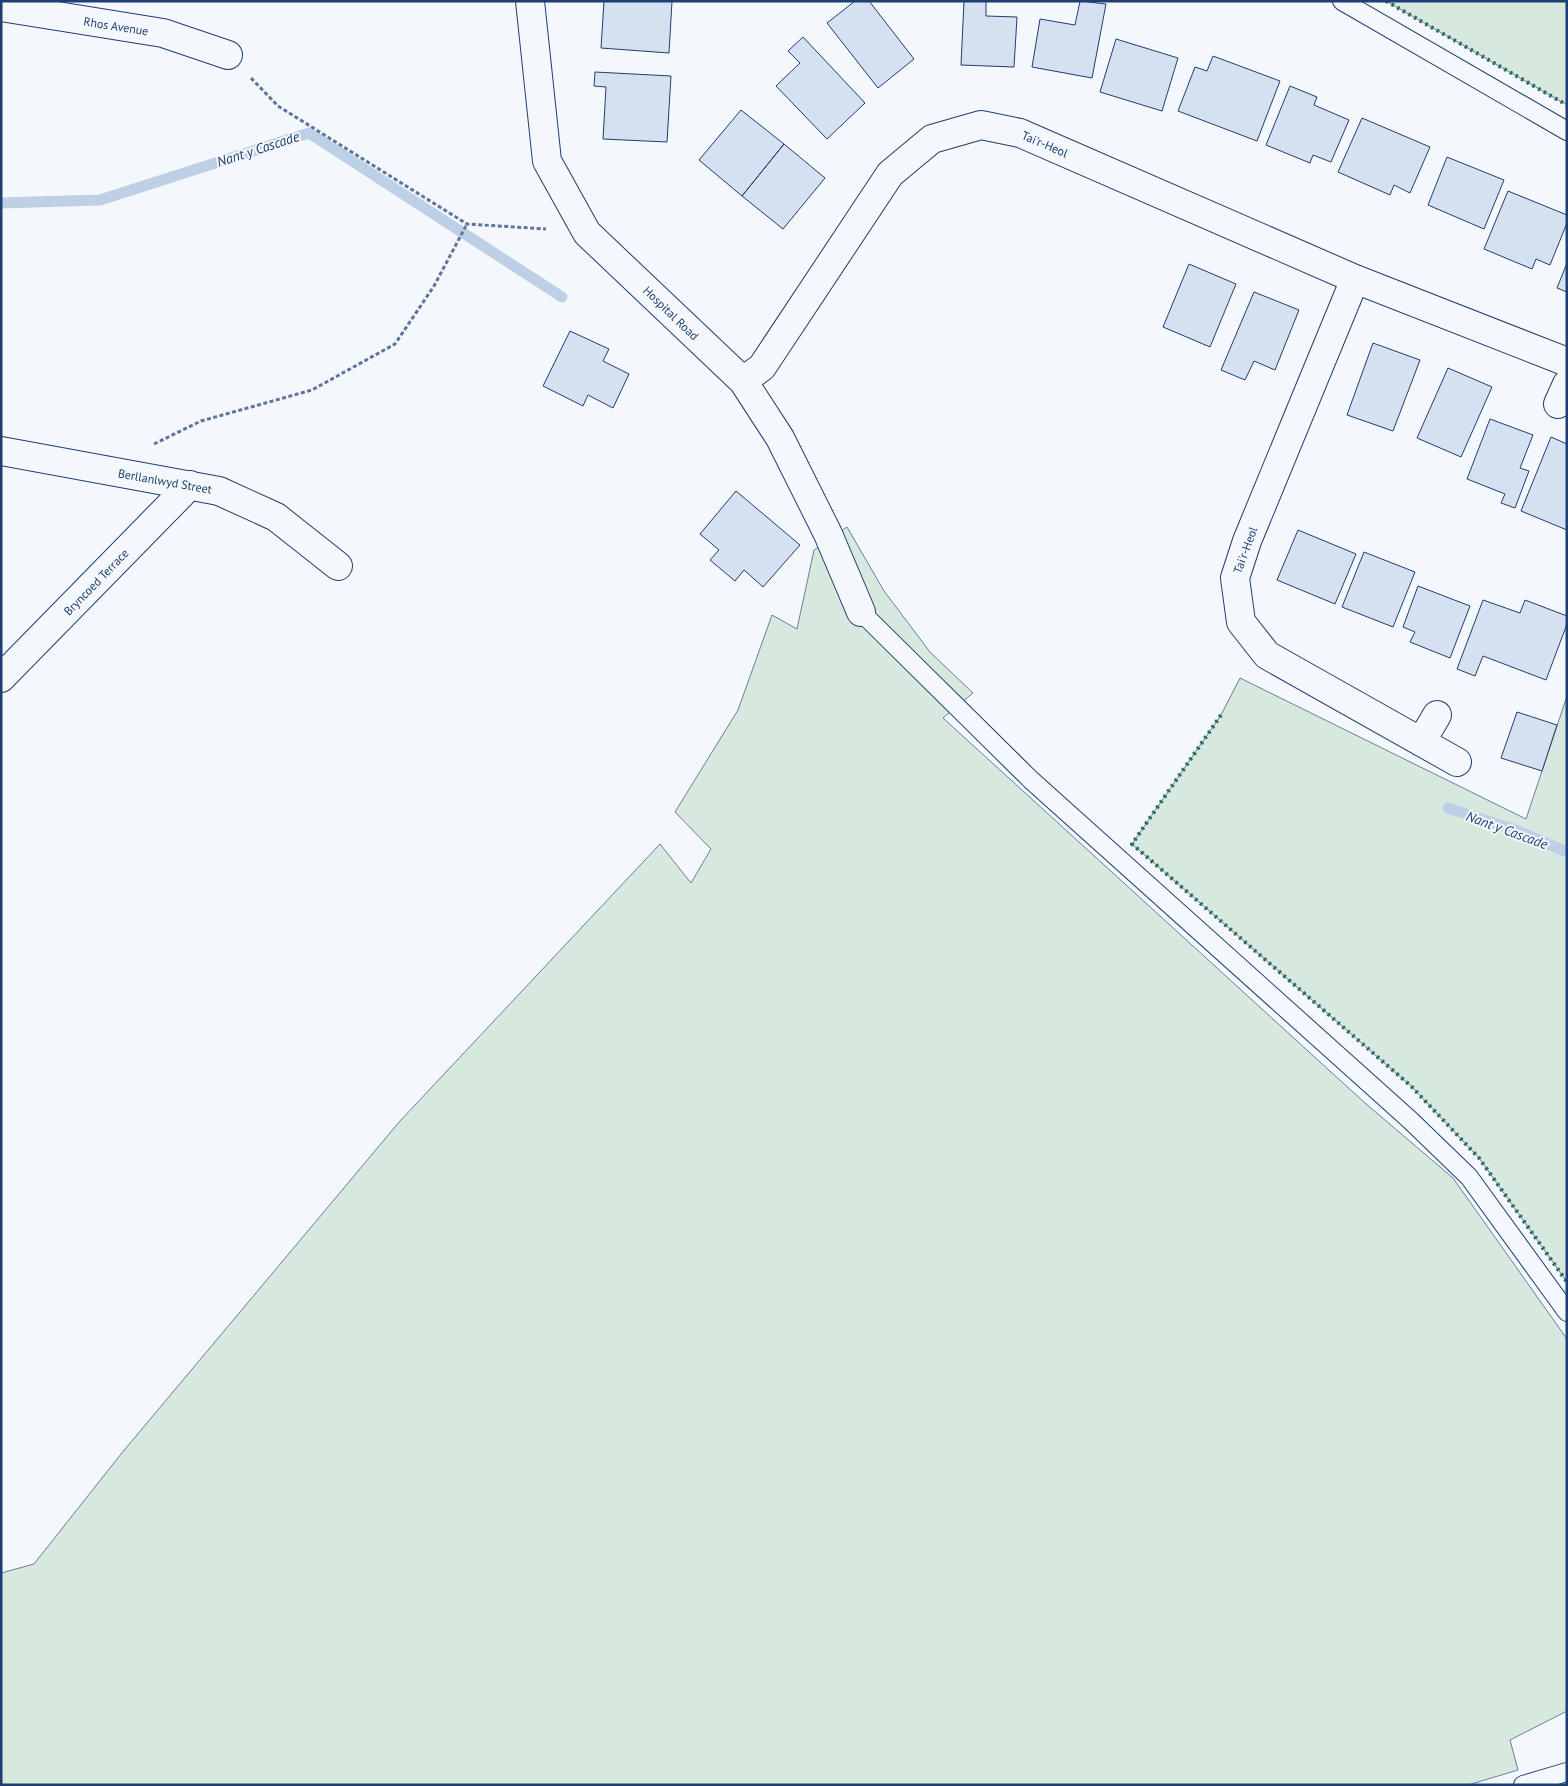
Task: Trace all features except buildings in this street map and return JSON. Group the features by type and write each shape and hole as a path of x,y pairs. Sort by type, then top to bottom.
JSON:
{"street":[{"name":"Hospital Road","path":"530,1 547,161 587,233 743,381 780,438 828,534 861,612"},
{"name":"Rhos Avenue","path":"1,7 163,33 228,55"},
{"name":"Tai'r-Heol","path":"743,381 762,367 890,174 932,139 981,125 1020,133 1354,279 1567,362"},
{"name":"Tai'r-Heol","path":"1354,279 1247,541 1235,578 1242,622 1267,655 1457,762"},
{"name":"Berllanlwyd Street","path":"1,451 219,490 276,517 338,566"},
{"name":"Bryncoed Terrace","path":"1,678 190,486"},
{"path":"1421,742 1437,715"}],"lane":[{"path":"1342,1 1567,131"},
{"path":"861,612 1030,780 1410,1120 1469,1177 1567,1312"},
{"path":"1523,1785 1567,1772"}],"path":[{"path":"228,55 278,106 466,224 548,230 581,222"},
{"path":"113,471 128,458 201,421 312,390 395,344 434,286 466,224"}],"shaded area":[{"path":"1386,1 1567,1 1567,105"},
{"path":"847,527 884,591 930,652 973,693 943,718 1365,1103 1453,1178 1567,1339 1567,1711 1510,1740 1518,1770 1468,1785 1,1785 1,1573 34,1564 121,1454 400,1121 660,844 691,883 711,849 675,812 738,710 772,615 797,629 814,550"},
{"path":"1240,678 1526,819 1567,696 1567,1282 1479,1158 1411,1086 1132,844 1221,715"}],"waterway":[{"name":"Nant y Cascade","path":"1,203 100,200 309,133 562,297"},
{"name":"Nant y Cascade","path":"1448,808 1518,831 1567,852"}],"hedge":[{"path":"1386,1 1567,105"},
{"path":"1221,715 1132,844 1411,1086 1479,1158 1567,1282"}]}
